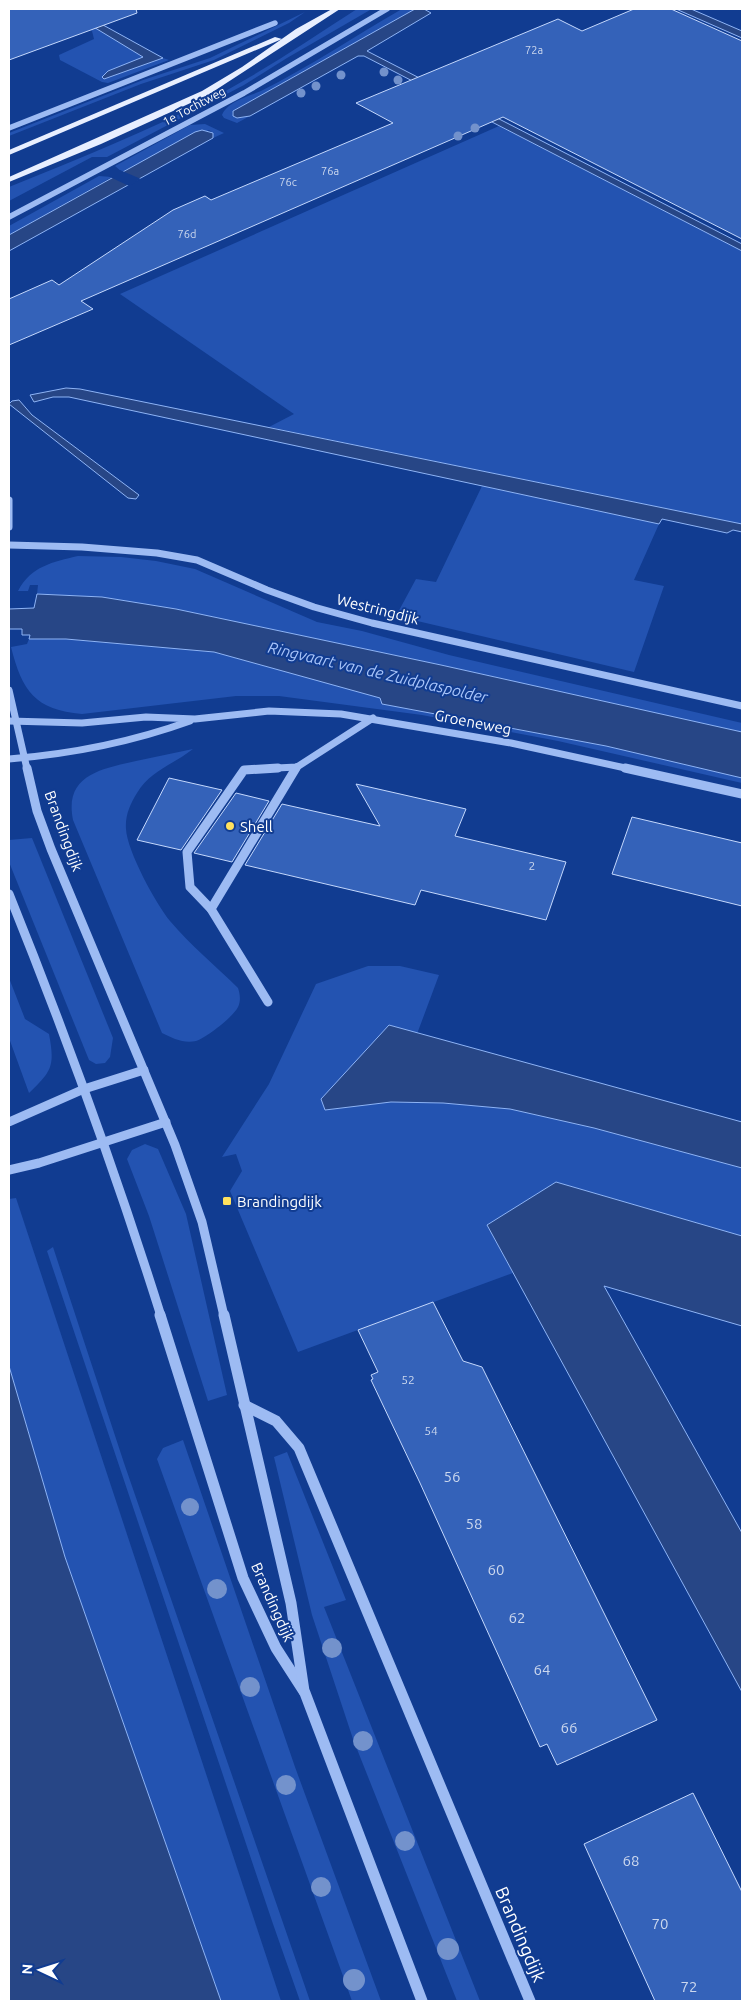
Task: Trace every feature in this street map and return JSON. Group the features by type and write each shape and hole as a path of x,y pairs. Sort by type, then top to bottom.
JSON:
{"main road":[{"name":"1e Tochtweg","path":"9,153 299,30 337,9"},
{"name":"1e Tochtweg","path":"9,180 98,142 204,93 245,69 299,30"}],"street":[{"name":"1e Tochtweg","path":"9,217 244,93 387,9"},
{"path":"9,128 136,78 203,55 275,23"},
{"path":"9,500 9,527"},
{"name":"Westringdijk","path":"9,545 82,547 157,553 197,560 267,590 314,607 372,623 742,706"},
{"name":"Brandingdijk","path":"9,690 12,721 24,758 37,811 51,849 166,1122 182,1162 202,1222 291,1603 305,1693 422,2001"},
{"name":"Groeneweg","path":"12,721 82,723 146,718 195,719 276,711 313,712 372,718 569,754 742,794"},
{"path":"211,909 297,767 372,718"},
{"name":"Groeneweg","path":"9,759 46,756 148,736 195,719"},
{"path":"268,1002 211,909 190,886 187,852 244,770 297,767"},
{"name":"Brandingdijk","path":"9,894 51,999 103,1144 151,1285 243,1578 276,1648 305,1693"},
{"path":"9,1122 84,1089 144,1070"},
{"path":"9,1170 103,1144 166,1122"},
{"name":"Brandingdijk","path":"244,1405 273,1418 285,1428 299,1448 530,2001"}],"shaded area":[{"path":"53,9 64,9 144,57 108,71 104,79 163,58 169,60 108,83 102,82 60,60 59,55 94,39 92,31"},
{"path":"357,9 370,10 244,85 107,157 92,157 9,201 9,187 138,133 214,97 269,66"},
{"path":"402,9 415,9 233,111 232,114 237,118 250,116 237,123 224,118 222,115 233,103 297,72"},
{"path":"305,12 289,23 214,60 141,84 9,136 9,133 143,80 210,58"},
{"path":"205,124 224,133 213,138 213,133 209,130 122,172 115,166 190,125"},
{"path":"499,126 742,251 742,524 269,427 294,414 120,294"},
{"path":"99,176 112,177 9,235 9,226"},
{"path":"482,486 659,524 634,580 664,586 634,672 396,616 416,579 436,582"},
{"path":"78,556 121,557 156,561 195,569 317,622 362,631 449,655 742,723 742,732 441,665 176,609 102,597 37,594 38,585 30,585 28,591 18,591 29,576 44,566"},
{"path":"29,639 66,639 214,652 381,698 382,704 606,746 742,778 742,783 558,741 422,715 279,696 236,696 82,714 66,712 42,703 33,696 20,675 11,647 27,644"},
{"path":"193,749 155,773 142,785 130,806 126,824 131,850 150,890 164,913 186,938 239,990 239,1005 231,1016 206,1036 196,1041 187,1042 174,1039 162,1033 73,820 72,805 74,793 80,784 98,771"},
{"path":"32,838 113,1038 110,1057 105,1063 96,1064 89,1060 9,862 9,840"},
{"path":"368,966 400,966 439,975 417,1034 389,1025 325,1110 391,1102 443,1103 510,1109 594,1128 742,1168 742,1236 556,1182 487,1225 513,1273 298,1352 230,1191 242,1171 236,1154 222,1157 269,1084 316,984"},
{"path":"9,978 25,1019 49,1034 52,1054 50,1067 43,1079 29,1093 9,1038"},
{"path":"145,1144 158,1149 186,1214 227,1395 208,1401 149,1216 127,1159 132,1150"},
{"path":"16,1198 281,2001 221,2001 65,1557 9,1366 9,1199"},
{"path":"53,1247 124,1463 310,2001 300,2001 273,1924 47,1251"},
{"path":"183,1440 295,1767 381,2001 352,2001 157,1459 163,1448"},
{"path":"287,1452 346,1600 324,1607 480,2001 457,2001 353,1739 312,1615 274,1457"}],"water":[{"path":"64,9 74,9 163,58 104,79 102,77 108,71 143,57"},
{"path":"415,9 424,9 431,13 367,51 742,244 742,251 364,56 358,56 250,116 237,118 233,116 233,111"},
{"path":"676,9 691,9 742,31 742,38"},
{"path":"202,130 213,133 213,138 9,251 9,235 195,132"},
{"path":"66,388 80,389 742,524 742,532 733,530 727,533 662,519 659,524 69,397 53,397 34,402 30,395"},
{"path":"19,400 32,415 139,495 136,499 128,498 9,404 12,401"},
{"name":"Ringvaart van de Zuidplaspolder","path":"37,594 102,597 176,609 441,665 742,732 742,778 606,746 382,704 380,698 214,652 66,639 29,639 30,635 22,635 22,629 9,629 9,609 34,608"},
{"path":"389,1025 742,1122 742,1168 594,1128 510,1109 443,1103 391,1102 325,1110 321,1099"},
{"path":"556,1182 742,1236 742,1326 604,1286 742,1533 742,1692 487,1225"},
{"path":"9,1366 65,1557 221,2001 9,2001"}],"pier":[{"path":"120,170 141,179 129,186 108,176"}],"building":[{"path":"9,9 136,9 137,13 9,60"},
{"path":"634,9 671,9 742,41 742,239 503,117 81,301 93,309 9,345 9,299 52,280 59,285 173,210 205,196 211,200 393,123 356,103 558,19 582,31"},
{"path":"169,778 222,790 181,850 137,840"},
{"path":"356,784 466,809 455,836 566,862 546,920 421,890 415,905 245,865 282,804 380,826"},
{"path":"236,793 269,801 232,862 194,853"},
{"path":"632,817 742,843 742,906 612,874"},
{"path":"433,1302 463,1361 482,1367 657,1720 557,1765 547,1744 540,1747 371,1380 373,1379 371,1375 378,1372 358,1330"},
{"path":"693,1793 742,1892 742,2001 655,2001 584,1844"}],"place":[{"name":"Shell","path":"230,826"},
{"name":"Brandingdijk","path":"227,1201"}]}
